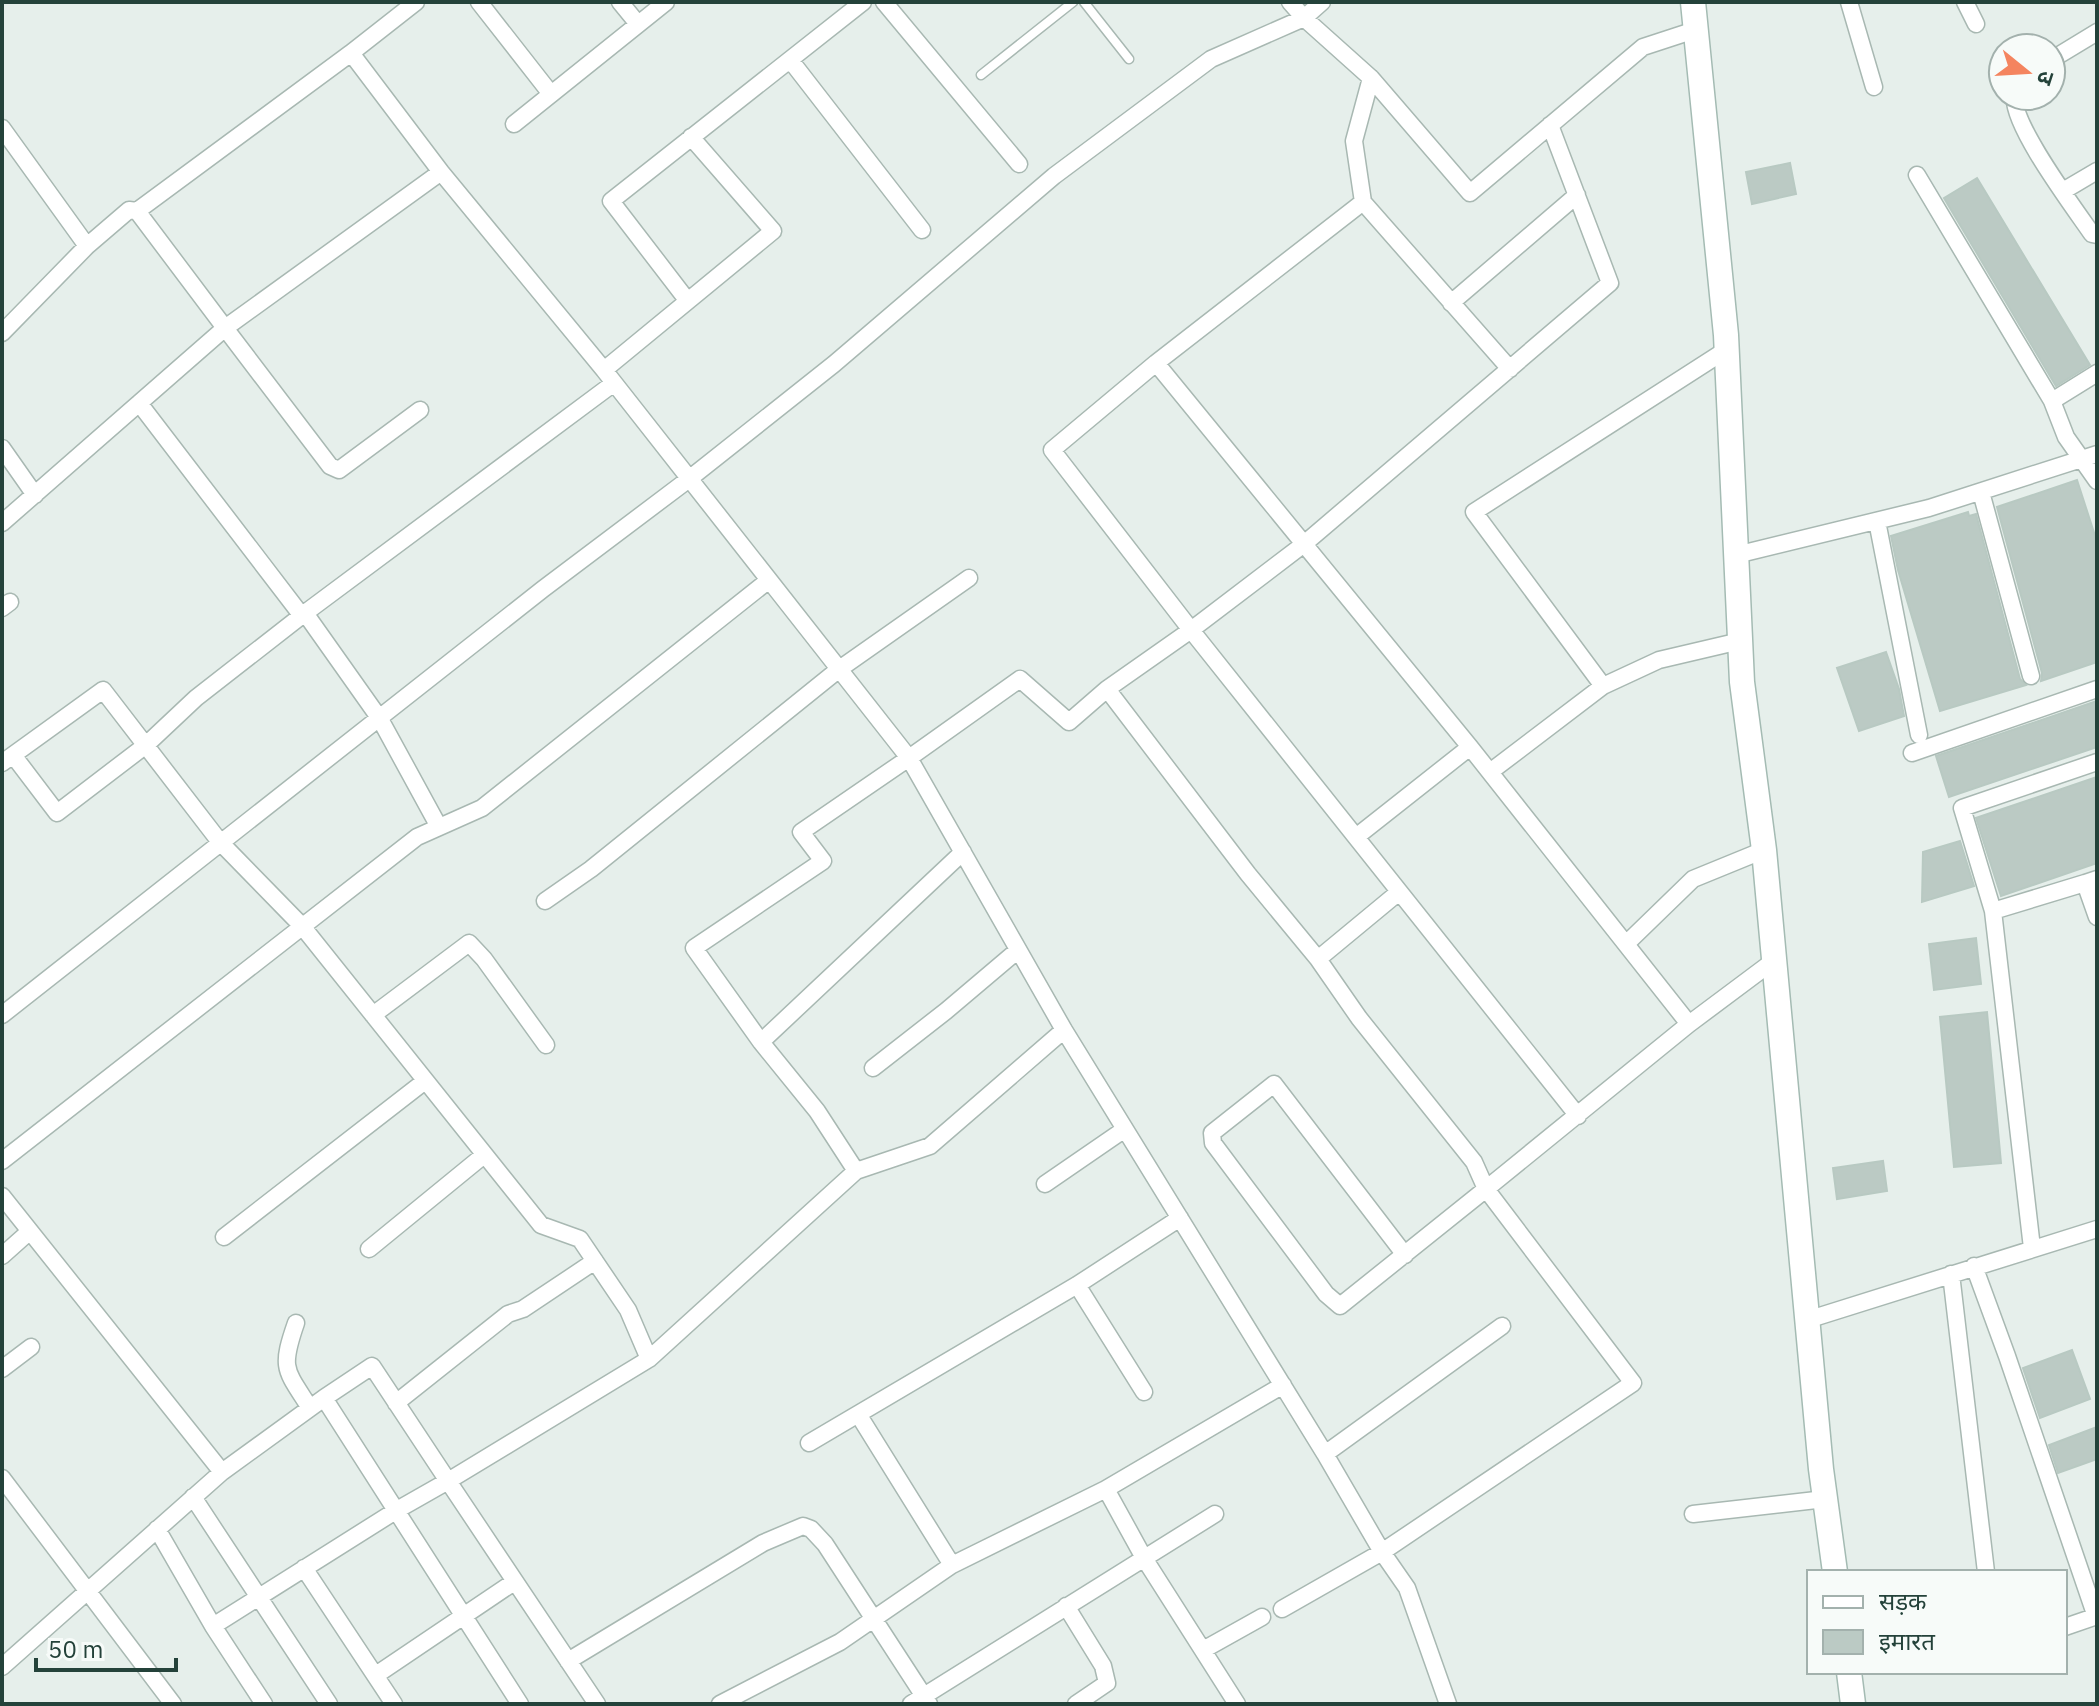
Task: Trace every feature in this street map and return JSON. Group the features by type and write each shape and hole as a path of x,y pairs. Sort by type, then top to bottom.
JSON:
{"street":[{"path":"2,333 87,246 129,210 137,211 416,2"},
{"path":"479,2 551,94"},
{"path":"620,2 638,24"},
{"path":"514,124 666,2"},
{"path":"687,300 611,201 863,2"},
{"path":"884,2 1019,164"},
{"path":"1290,2 1371,78 1470,193 1643,47 1695,30"},
{"path":"2,1015 834,364 1065,167 1211,59 1304,18 1322,2"},
{"path":"1693,2 1726,350 1742,682 1764,850 1807,1320 1835,1570"},
{"path":"1849,2 1874,87"},
{"path":"1965,2 1976,24"},
{"path":"2067,51 2095,36"},
{"path":"351,53 441,172 609,377 909,758 1064,1030 1382,1552 1407,1588 1448,1704"},
{"path":"791,61 922,230"},
{"path":"1371,78 1354,141 1363,202 1510,369"},
{"path":"2018,112 2029,139 2092,234 2097,235"},
{"path":"856,1171 817,1111 761,1042 694,948 823,861 801,832 1020,679 1069,722 1107,689 1304,544 1610,283 1550,125"},
{"path":"2,128 87,246"},
{"path":"649,1359 628,1310 580,1239 541,1225 302,926 220,842 146,745 103,690 8,759 57,813 146,745 196,698 609,377 687,300 773,231 691,137"},
{"path":"2063,191 2097,171"},
{"path":"2,523 225,328 441,172"},
{"path":"1917,175 2052,401 2066,437 2090,456 2097,481"},
{"path":"1451,303 1577,195"},
{"path":"1363,202 1156,363 1052,450 1191,630 1578,1116"},
{"path":"137,211 330,466 339,470 420,410"},
{"path":"1603,686 1474,512 1726,350"},
{"path":"1156,363 1470,747 1689,1024"},
{"path":"2052,401 2097,373"},
{"path":"139,403 304,615 380,719 439,827"},
{"path":"2,448 35,495"},
{"path":"1736,555 1981,492 2090,456"},
{"path":"1981,492 2031,676"},
{"path":"1877,521 1919,735"},
{"path":"545,901 602,861 840,670 969,578"},
{"path":"2,1161 417,837 482,808 769,580"},
{"path":"1490,772 1603,686 1659,660 1740,641"},
{"path":"1107,689 1248,874 1318,959 1359,1018 1474,1162 1486,1189 1633,1383 1382,1552 1282,1609"},
{"path":"1912,753 2097,689"},
{"path":"1356,837 1470,747"},
{"path":"2032,1248 1993,911 1962,808 2097,762"},
{"path":"1626,944 1693,879 1764,850"},
{"path":"761,1042 963,852"},
{"path":"1993,911 2091,881 2097,917"},
{"path":"1318,959 1399,892"},
{"path":"373,1015 469,943 546,1045"},
{"path":"873,1068 1018,950"},
{"path":"1405,1255 1274,1084 1212,1133 1213,1143 1326,1294 1340,1306 1405,1255 1578,1116 1689,1024 1772,962"},
{"path":"213,1626 397,1510 649,1359 856,1171 930,1146 1064,1030"},
{"path":"224,1237 425,1081"},
{"path":"1045,1184 1125,1129"},
{"path":"369,1249 484,1155"},
{"path":"2,1196 222,1472"},
{"path":"809,1443 1077,1285 1180,1218"},
{"path":"1807,1320 2097,1229"},
{"path":"2,1256 30,1231"},
{"path":"396,1403 508,1314 523,1309 595,1261"},
{"path":"1974,1266 2096,1616 2067,1626"},
{"path":"1951,1274 1986,1570"},
{"path":"1077,1285 1144,1392"},
{"path":"296,1323 285,1362 286,1371 317,1403 397,1510 520,1704"},
{"path":"1325,1454 1502,1326"},
{"path":"2,1369 31,1347"},
{"path":"2,1667 222,1472 372,1366 597,1704"},
{"path":"720,1704 840,1642 952,1565 1106,1489 1283,1385"},
{"path":"858,1414 952,1565"},
{"path":"2,1478 173,1704"},
{"path":"1106,1489 1144,1558 1237,1704"},
{"path":"193,1497 329,1704"},
{"path":"1693,1514 1825,1499"},
{"path":"568,1661 763,1543 803,1526 811,1529 825,1544 875,1618 921,1701 1215,1514"},
{"path":"157,1529 213,1626 264,1704"},
{"path":"304,1568 394,1704"},
{"path":"376,1675 514,1582"},
{"path":"1066,1606 1103,1666 1107,1683 1076,1704"},
{"path":"1203,1650 1262,1617"},
{"path":"1849,1674 1853,1704"}],"lane":[{"path":"981,75 1073,2"},
{"path":"1084,2 1129,59"}],"building":[{"path":"1790,163 1796,194 1752,204 1746,172"},
{"path":"1977,178 2090,365 2056,386 1944,198"},
{"path":"2077,480 2097,542 2097,662 2041,681 2042,673 1997,507"},
{"path":"1968,512 1969,516 1976,514 2020,679 2026,685 1940,711 1898,570 1891,536"},
{"path":"1886,652 1899,689 1904,716 1859,731 1837,668"},
{"path":"2097,701 2097,747 1949,797 1936,756"},
{"path":"2097,777 2097,863 2001,896 1976,818"},
{"path":"1960,841 1974,886 1922,902 1923,852"},
{"path":"1976,938 1981,984 1934,990 1929,944"},
{"path":"1987,1012 2001,1163 1954,1167 1940,1017"},
{"path":"1883,1161 1887,1191 1837,1199 1833,1168"},
{"path":"2072,1350 2090,1399 2040,1418 2023,1368"},
{"path":"2097,1427 2097,1459 2058,1473 2049,1445"}]}
